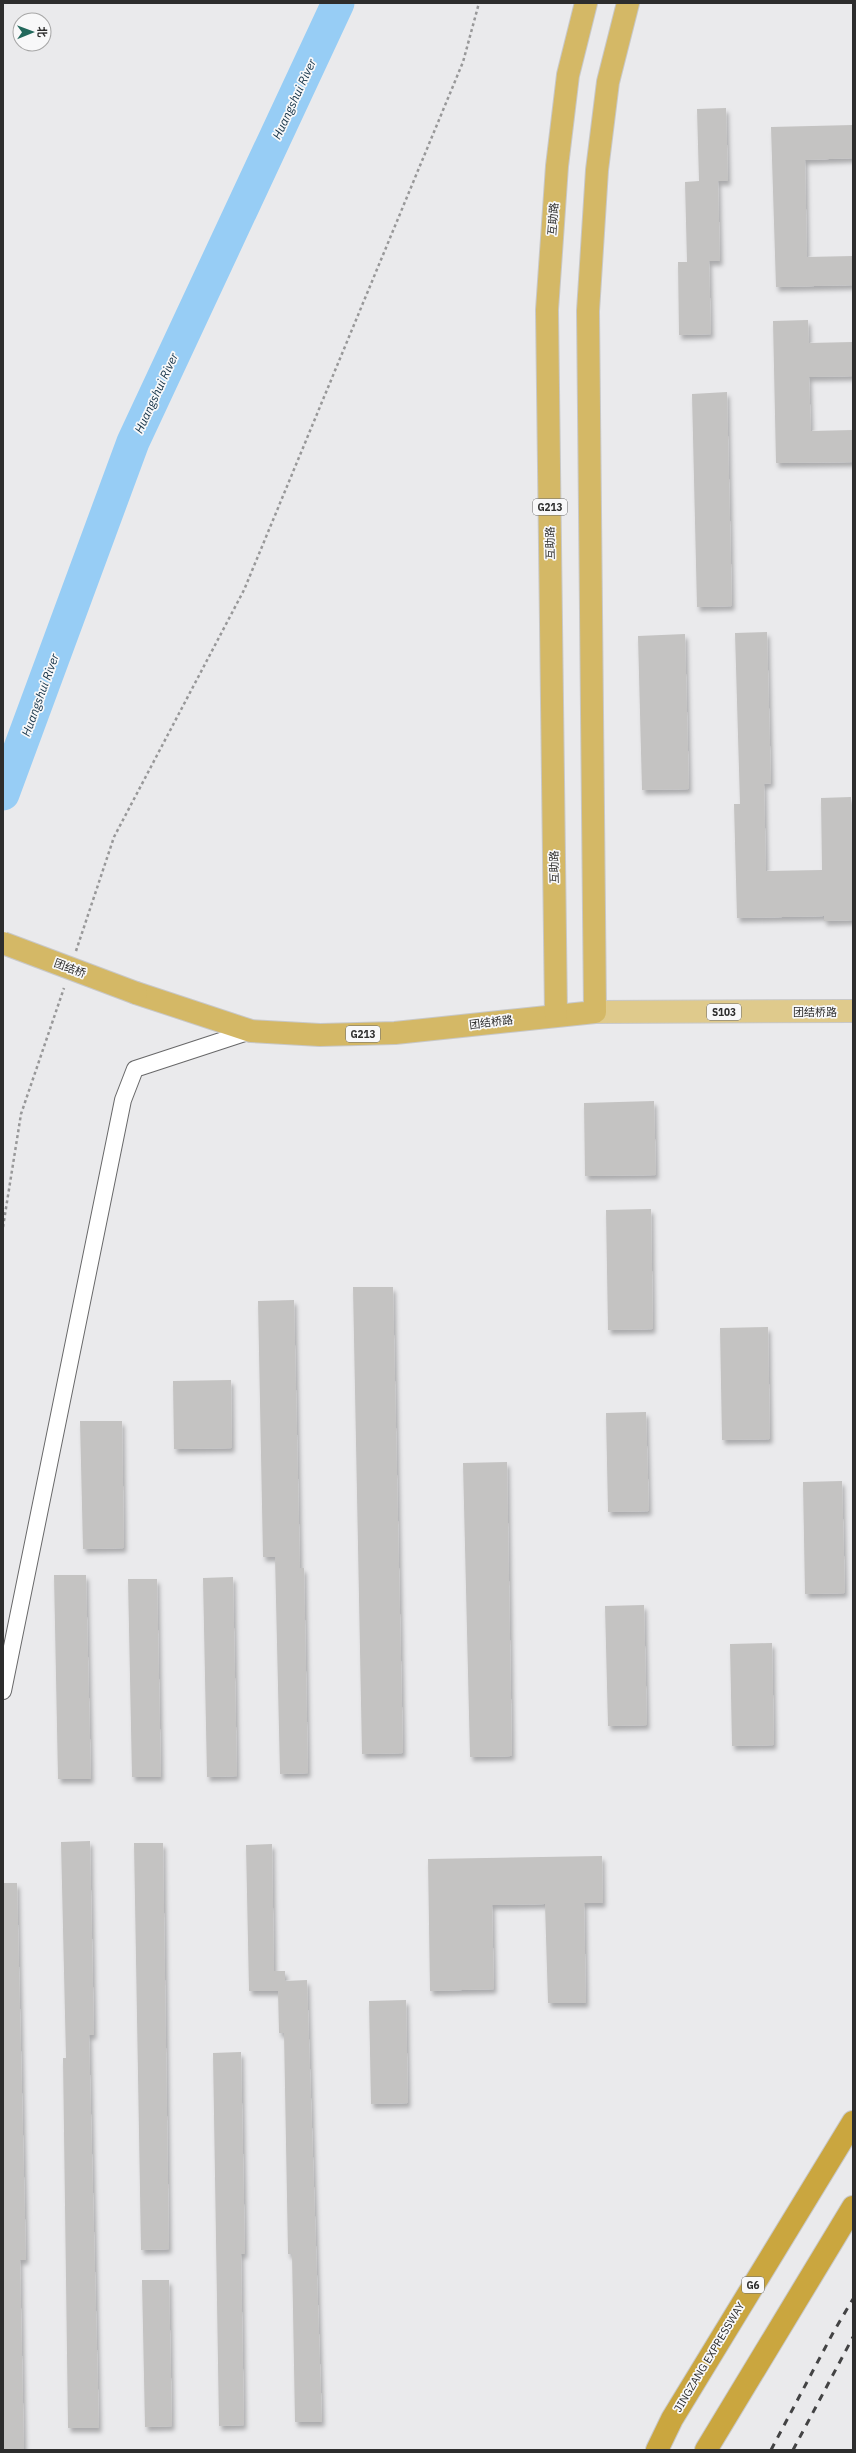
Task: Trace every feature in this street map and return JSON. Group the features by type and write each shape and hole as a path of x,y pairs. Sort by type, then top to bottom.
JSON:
{"highway":[{"name":"互助路","path":"556,1015 547,310 557,166 568,75 586,3"},
{"path":"595,1012 588,311 597,170 608,82 628,3"},
{"name":"团结桥","path":"3,943 136,993"},
{"name":"团结桥路","path":"136,993 251,1031 320,1035 395,1033 595,1012"},
{"name":"JINGZANG EXPRESSWAY","path":"657,2450 672,2419 853,2122"},
{"path":"706,2450 853,2207"}],"main road":[{"name":"团结桥路","path":"595,1012 853,1012"}],"street":[{"path":"3,1691 123,1100 136,1069 251,1031"}],"path":[{"path":"74,957 114,837 244,590 464,62 479,3"},
{"path":"3,1227 21,1114 64,987"}],"building":[{"path":"726,108 728,181 718,181 720,261 709,261 711,334 679,335 678,262 687,262 685,182 699,181 697,109"},
{"path":"853,125 853,158 805,160 807,257 853,256 853,285 776,287 771,127"},
{"path":"808,320 809,343 853,342 853,376 809,377 811,431 853,430 853,462 776,463 773,321"},
{"path":"727,392 732,606 697,607 692,394"},
{"path":"767,632 771,783 764,784 766,871 822,870 821,798 851,797 853,920 824,921 824,916 737,918 734,804 740,804 735,633"},
{"path":"685,634 689,789 642,790 638,636"},
{"path":"654,1101 656,1175 585,1176 584,1103"},
{"path":"651,1209 653,1329 608,1330 606,1210"},
{"path":"353,1287 393,1287 403,1753 362,1754"},
{"path":"294,1300 300,1568 304,1568 308,1773 280,1774 275,1557 263,1557 258,1301"},
{"path":"768,1327 770,1439 722,1440 720,1328"},
{"path":"231,1380 232,1448 174,1449 173,1381"},
{"path":"646,1412 649,1511 608,1512 606,1413"},
{"path":"80,1421 122,1421 124,1548 83,1549"},
{"path":"507,1462 512,1756 470,1757 463,1463"},
{"path":"842,1481 845,1593 805,1594 803,1482"},
{"path":"54,1575 86,1575 91,1779 58,1779"},
{"path":"233,1577 237,1776 207,1777 203,1578"},
{"path":"128,1579 157,1579 161,1777 132,1777"},
{"path":"644,1605 647,1725 608,1726 605,1606"},
{"path":"772,1643 774,1745 732,1746 730,1644"},
{"path":"90,1841 94,2035 89,2035 99,2428 68,2428 63,2058 66,2058 61,1842"},
{"path":"134,1843 163,1843 169,2249 141,2250"},
{"path":"272,1844 274,1971 285,1971 285,1981 307,1980 322,2422 295,2422 292,2254 288,2254 284,2033 279,2033 278,1991 249,1991 246,1845"},
{"path":"602,1856 603,1903 584,1903 586,2003 548,2003 545,1904 492,1905 494,1989 430,1991 428,1859"},
{"path":"3,1883 17,1883 26,2260 20,2260 24,2450 3,2450"},
{"path":"406,2000 408,2103 371,2104 369,2001"},
{"path":"241,2052 245,2254 241,2254 244,2425 219,2426 213,2053"},
{"path":"142,2280 169,2280 172,2426 145,2427"}],"waterway":[{"name":"Huangshui River","path":"3,794 133,442 338,3"}],"railway":[{"path":"771,2450 834,2331 853,2299"},
{"path":"793,2450 853,2337"}]}
